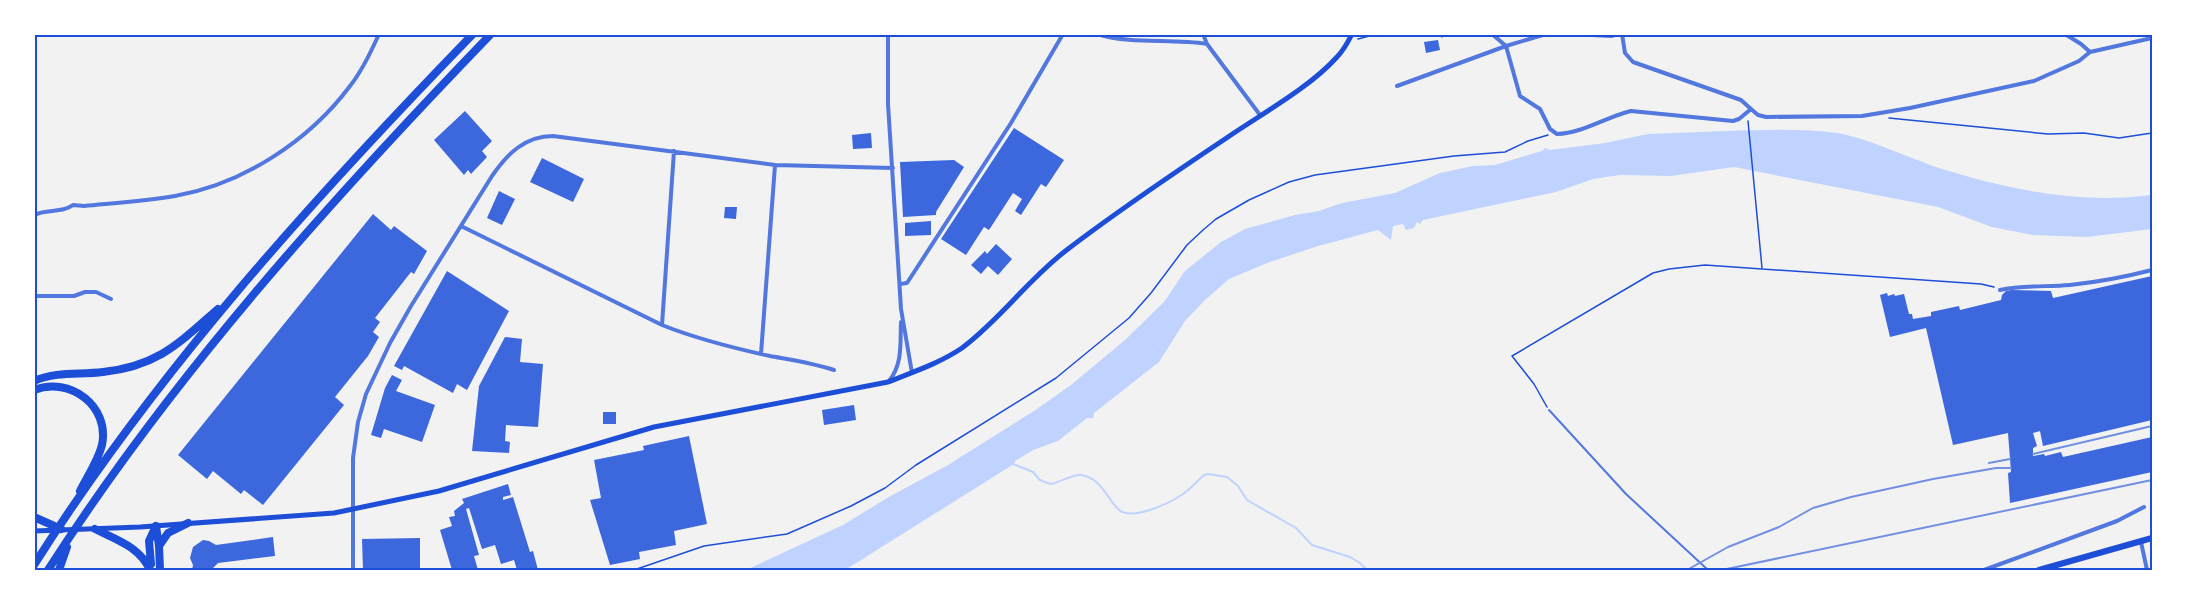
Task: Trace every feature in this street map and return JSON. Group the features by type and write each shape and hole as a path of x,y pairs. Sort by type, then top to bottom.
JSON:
{"highway":[{"path":"34,565 137,418 233,296 414,94 473,34"},
{"path":"59,570 65,547 84,515 154,418 225,328 306,234 491,34"},
{"path":"34,381 56,375 101,373 146,363 168,352 188,337 233,296"},
{"path":"34,390 44,386 54,386 69,388 79,393 92,403 102,427 102,445 69,514"},
{"path":"34,517 61,529"},
{"path":"159,546 168,533 188,523"},
{"path":"156,526 160,570"},
{"path":"151,570 149,541 156,526"},
{"path":"95,529 136,550 151,570"},
{"path":"48,570 65,547"}],"main road":[{"path":"34,531 277,518 352,509 448,489 654,427 888,382 912,373 943,360 961,348 989,326 1054,259 1189,163 1318,76 1339,56 1352,34"},
{"path":"2039,570 2152,538"}],"street":[{"path":"71,34 86,34"},
{"path":"34,215 73,206 176,196 210,187 245,173 278,154 322,117 350,86 379,34"},
{"path":"888,34 888,104 901,309 899,364 896,373 888,382"},
{"path":"900,284 907,283 913,274 1011,123 1063,34"},
{"path":"1097,34 1122,40 1173,40 1207,44"},
{"path":"1173,40 1178,34"},
{"path":"1203,34 1207,44 1260,115"},
{"path":"1492,34 1506,46 1520,96 1540,109 1553,132 1562,134 1631,111 1733,121 1751,109"},
{"path":"1397,86 1506,46 1546,34"},
{"path":"1573,34 1611,36 1620,34 1624,53 1633,62 1740,100 1758,115 1766,117 1840,117 1877,114 2002,89 2034,81 2079,61 2090,52 2152,38"},
{"path":"2065,34 2090,52"},
{"path":"353,570 352,458 358,422 366,394 405,315 504,159 519,146 534,138 554,136 775,165 893,168"},
{"path":"662,325 674,151"},
{"path":"761,354 775,165"},
{"path":"461,226 662,325 686,334 761,354 812,363 834,370"},
{"path":"2000,290 2092,282 2152,270"},
{"path":"34,296 74,296 85,292 96,292 111,299"},
{"path":"901,309 912,373"},
{"path":"1984,570 2117,521 2144,507"},
{"path":"2141,542 2147,570"}],"lane":[{"path":"1549,410 1626,494 1708,570"}],"path":[{"path":"1348,41 1377,34"},
{"path":"1877,114 1894,120 2048,134 2084,133 2119,138 2152,134"},
{"path":"1749,125 1762,268"},
{"path":"634,570 704,546 788,534 885,488 916,465 1056,378 1129,318 1187,245 1203,230 1216,219 1249,200 1289,182 1315,175 1454,156 1505,152 1553,132"},
{"path":"1549,410 1538,389 1512,356 1661,270 1706,265 1762,268 1981,284 2000,290"}],"water":[{"path":"1768,130 1823,131 1849,135 1936,167 1989,182 2043,193 2098,198 2152,195 2152,229 2087,237 2033,235 1992,227 1938,207 1734,167 1671,176 1620,175 1593,179 1556,192 1423,220 1420,224 1417,222 1414,228 1406,230 1403,224 1393,226 1391,240 1378,230 1318,246 1229,279 1185,321 1159,362 1094,413 1093,418 1087,418 1058,441 1033,450 1015,461 1014,464 845,570 746,570 843,525 948,465 1034,411 1071,385 1125,340 1164,302 1185,271 1221,242 1245,229 1342,203 1395,193 1440,173 1473,166 1495,165 1542,151 1545,148 1550,150 1605,143 1648,134"}],"building":[{"path":"1438,40 1440,50 1426,53 1424,42"},
{"path":"465,111 492,141 482,151 487,157 471,174 468,170 464,175 434,140"},
{"path":"1014,128 1064,160 1046,187 1041,184 1021,215 1015,211 1022,199 1013,193 989,230 984,227 966,255 941,239"},
{"path":"871,133 872,148 853,149 852,135"},
{"path":"542,158 584,179 573,202 530,182"},
{"path":"954,160 964,167 936,215 903,217 900,162"},
{"path":"499,191 515,199 502,225 487,218"},
{"path":"725,207 737,207 736,219 724,218"},
{"path":"373,214 391,230 394,226 427,251 414,274 411,272 375,318 380,322 373,332 379,337 368,356 335,397 344,405 263,505 244,490 241,494 213,471 207,479 178,455"},
{"path":"931,221 931,235 905,236 905,223"},
{"path":"996,244 1012,259 998,275 988,266 981,274 971,265 985,251 987,254"},
{"path":"447,271 509,311 467,390 457,384 453,393 404,366 402,370 394,366"},
{"path":"2152,276 2152,420 2043,446 2040,431 2033,433 2037,446 2033,448 2033,456 2061,452 2063,457 2152,437 2152,472 2010,503 2008,473 2011,472 2008,433 1953,445 1926,328 1890,337 1880,295 1904,294 1909,314 1912,314 1913,319 1931,316 1931,312 1959,306 1960,310 2001,300 2006,291 2051,291 2053,298"},
{"path":"505,337 522,339 520,362 543,364 538,427 506,425 505,441 510,442 509,453 472,451 479,386"},
{"path":"392,375 402,380 396,391 435,405 422,442 384,429 381,438 371,435 385,388"},
{"path":"854,405 856,420 824,425 822,410"},
{"path":"603,412 616,412 616,424 603,424"},
{"path":"689,436 707,524 674,531 676,545 639,552 640,559 610,565 590,500 601,498 594,460 644,450 643,446"},
{"path":"508,484 511,495 503,497 503,500 513,497 538,570 517,570 514,560 501,564 495,545 482,549 469,508 466,509 479,555 474,556 478,570 452,570 440,530 452,526 449,517 455,516 454,511 464,503 462,499"},
{"path":"273,537 275,556 218,563 211,570 192,570 193,565 190,558 193,547 203,540 216,545"},
{"path":"420,538 420,570 363,570 362,539"}],"waterway":[{"path":"1013,464 1033,472 1040,480 1050,484 1077,475 1088,477 1098,484 1118,509 1132,513 1151,510 1169,502 1186,492 1204,475 1227,477 1238,486 1247,500 1296,528 1312,545 1350,557 1367,570"}],"railway":[{"path":"2033,454 2152,426"},
{"path":"1989,463 2010,459"},
{"path":"1687,570 1728,547 1779,527 1813,508 1933,479 1996,468 2011,468"},
{"path":"1722,570 2152,480"}]}
